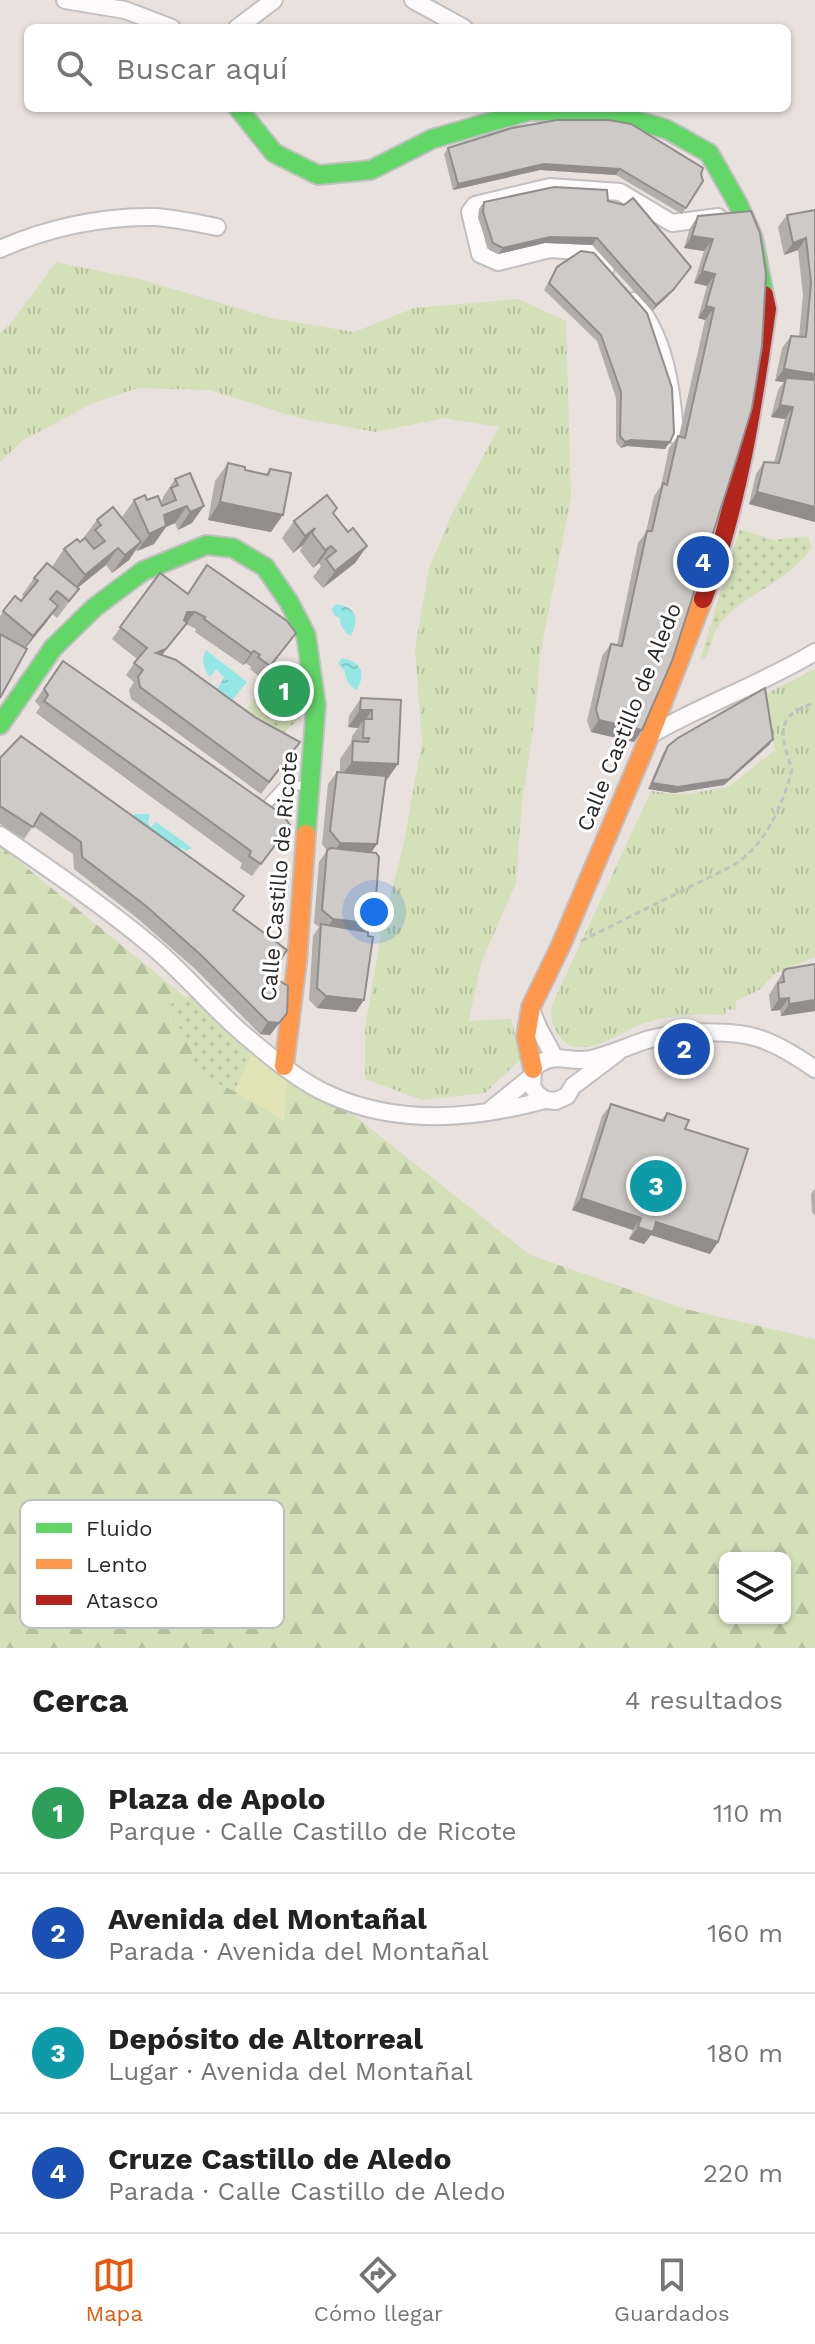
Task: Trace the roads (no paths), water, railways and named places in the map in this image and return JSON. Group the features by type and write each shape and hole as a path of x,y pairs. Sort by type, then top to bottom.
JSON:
{"street":[{"path":"65,0 125,10 162,24"},
{"path":"242,24 274,0"},
{"path":"413,0 457,24"},
{"name":"Calle Castillo de Aledo","path":"241,112 274,153 318,175 371,170 432,139 526,112"},
{"name":"Calle Castillo de Aledo","path":"532,1073 526,1037 531,1007 561,945 650,735 720,554 754,401 767,309 753,238 709,153 666,129 606,112"},
{"path":"675,435 672,390 649,317 592,252 550,249 498,262 480,254 470,212 475,205 550,187 620,192 672,223 743,215"},
{"path":"0,249 29,236 110,219 156,217 217,227"},
{"name":"Calle Castillo de Ricote","path":"0,725 50,666 53,648 95,607 143,571 206,545 233,548 265,567 289,602 306,635 316,705 295,991 284,1066"},
{"path":"650,735 692,710 815,652"},
{"path":"0,835 153,947 240,1031 284,1066 328,1095 368,1109 425,1118 486,1113 545,1100 556,1101 567,1096 573,1086 618,1052"},
{"path":"531,1007 538,1027 557,1058 572,1069 573,1086"},
{"path":"486,1113 532,1073 542,1060 586,1060 618,1052 651,1038 706,1032 758,1038 794,1054 815,1069"},
{"path":"532,1073 532,1086 545,1100"}],"lane":[{"path":"254,806 264,808 285,785 312,786"}],"water":[{"path":"336,604 354,614 351,636 343,628 340,618 334,615 332,609"},
{"path":"206,650 247,682 232,700 217,690 224,677 216,669 210,677 206,671 203,661"},
{"path":"342,658 354,662 360,669 357,690 348,682 338,663"},
{"path":"135,814 150,814 148,823 151,827 156,822 192,848 186,851 182,847 179,854 128,820"}],"place":[{"name":"Cruze Castillo de Aledo","path":"703,562"},
{"name":"Plaza de Apolo","path":"284,691"},
{"name":"Avenida del Montañal","path":"684,1049"},
{"name":"Depósito de Altorreal","path":"656,1186"}]}
